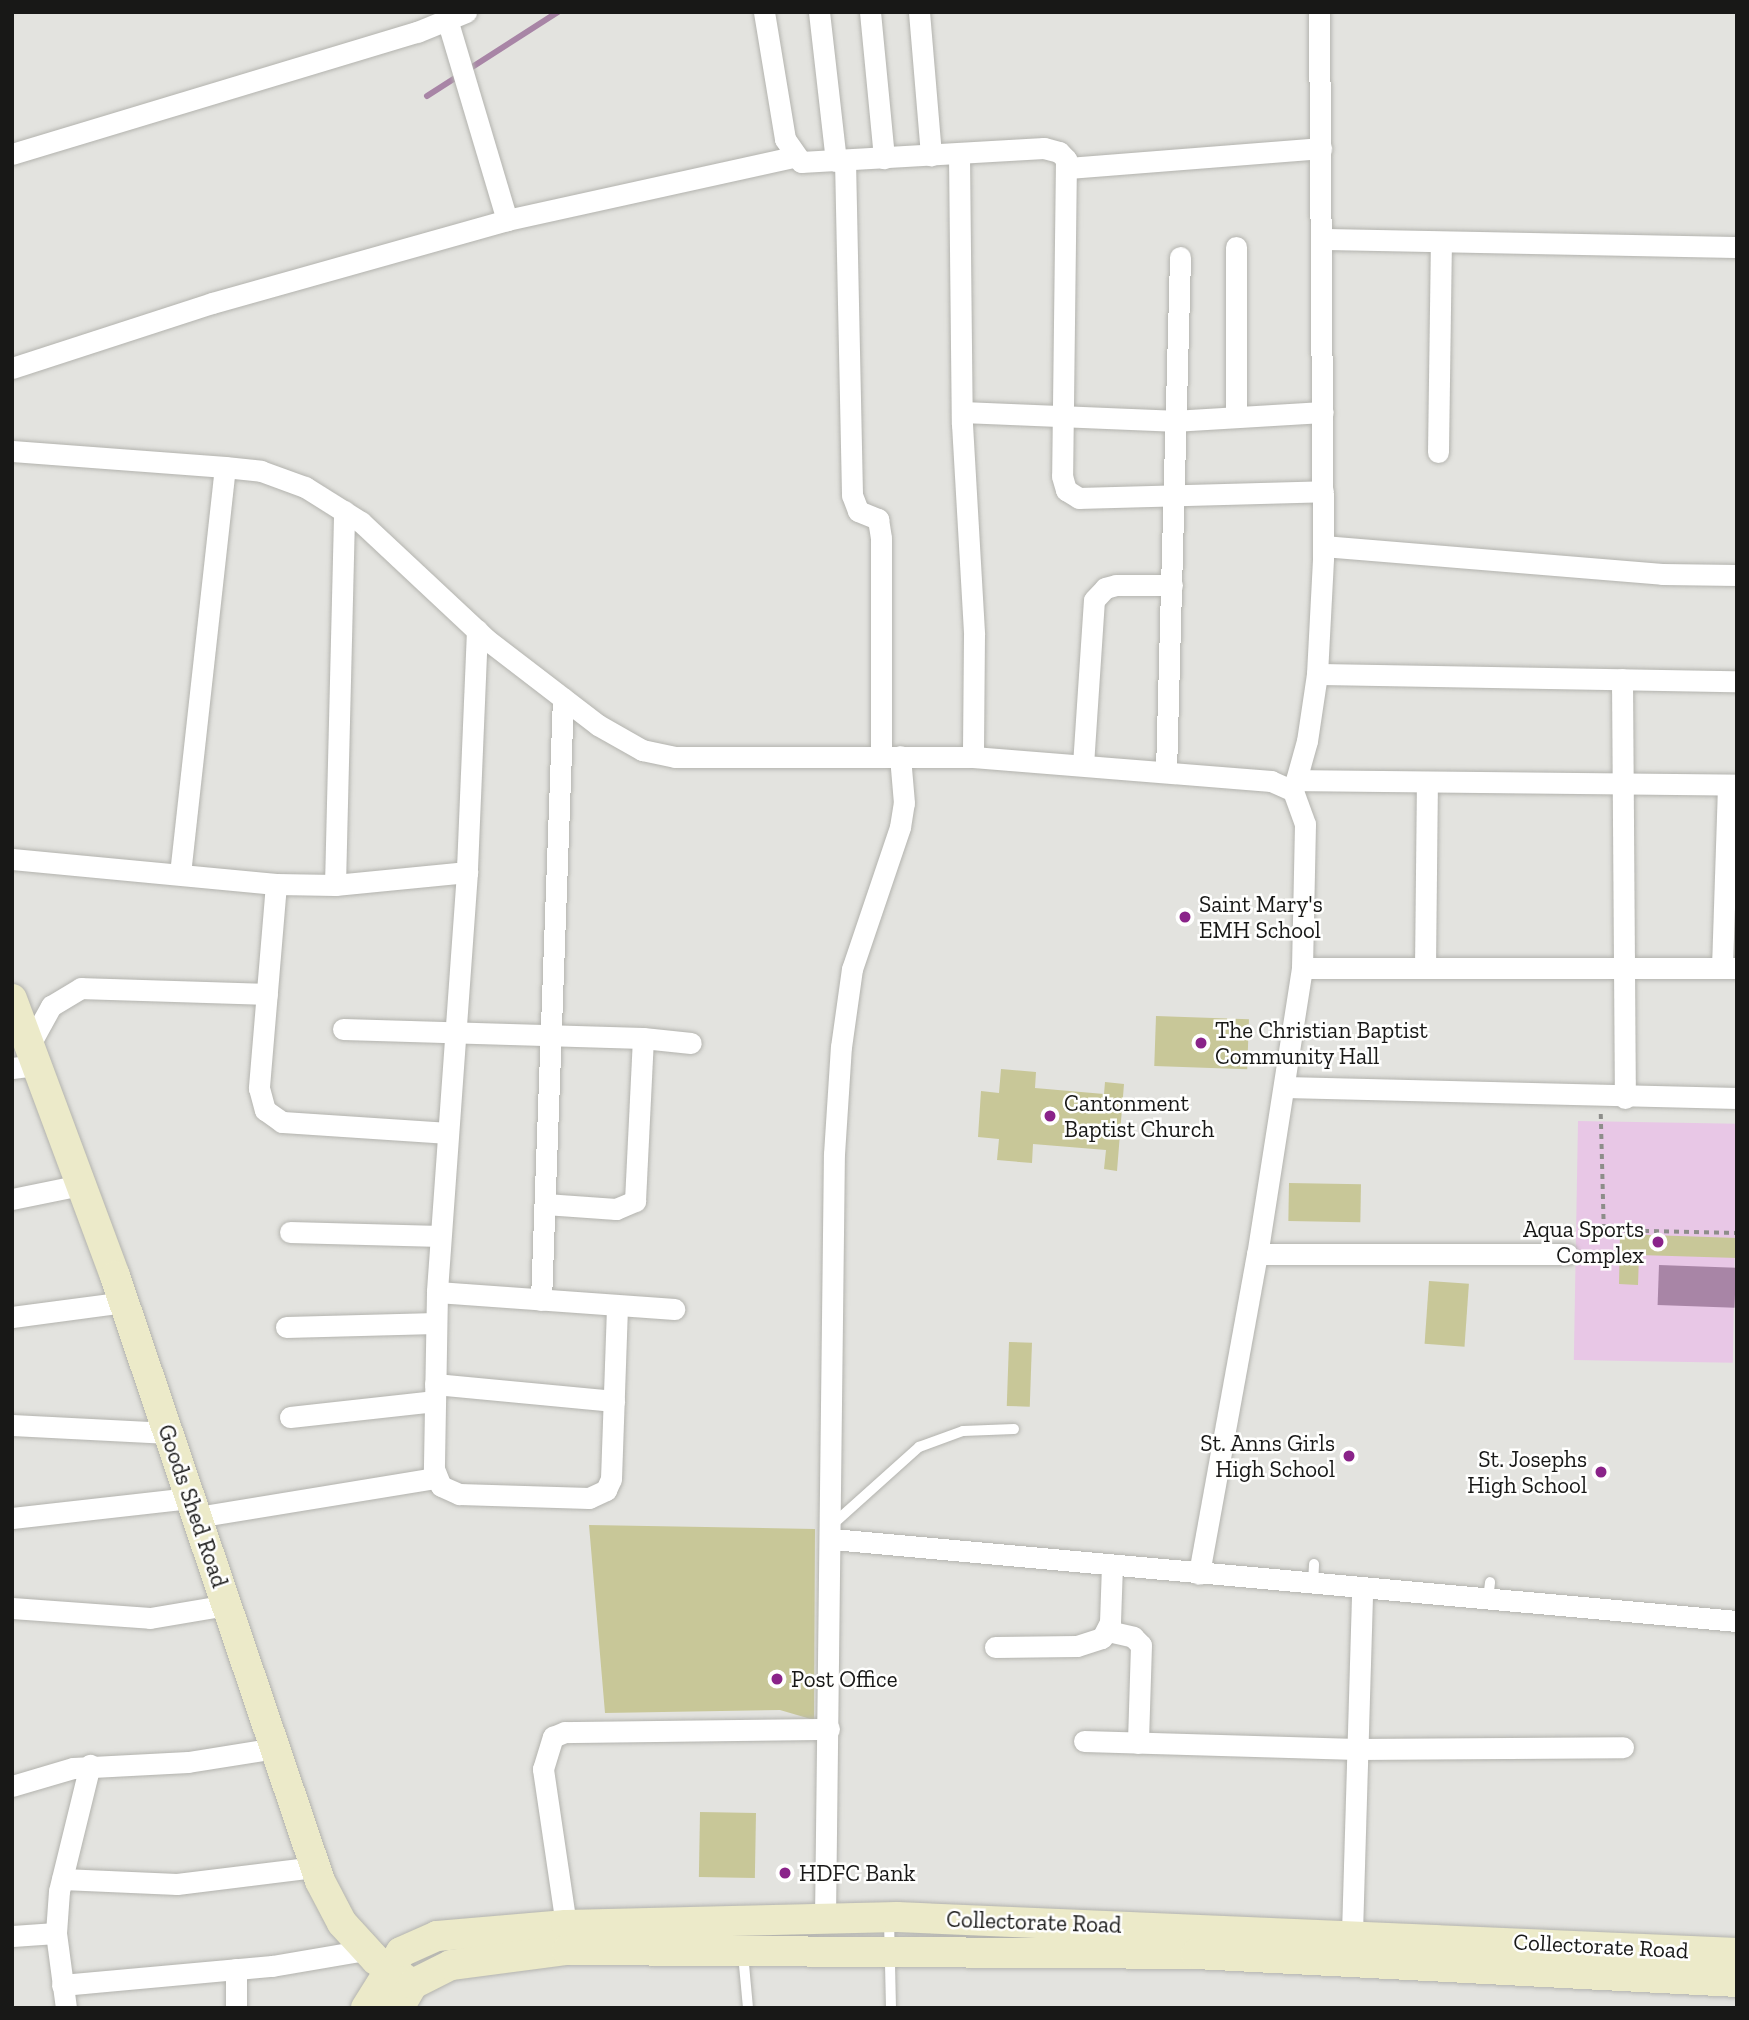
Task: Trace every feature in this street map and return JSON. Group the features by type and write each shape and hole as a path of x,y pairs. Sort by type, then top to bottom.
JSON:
{"street":[{"path":"764,12 785,139 794,157"},
{"path":"819,12 841,160 852,495 858,510 878,519 890,756 904,803 900,827 852,969 841,1047 834,1154 832,1532 825,1918"},
{"path":"870,12 884,159"},
{"path":"919,12 931,156"},
{"path":"1199,1574 1257,1254 1302,968 1305,824 1294,786 1317,674 1323,546 1324,239 1319,12"},
{"path":"12,154 456,16 459,59 507,220"},
{"path":"12,368 212,303 507,220 794,157 809,163 1052,148 1059,152 1069,168 1062,476 1071,495 1173,498 1323,491"},
{"path":"1069,168 1321,148"},
{"path":"959,155 962,412 972,533 974,757"},
{"path":"1324,239 1737,247"},
{"path":"1438,452 1441,242"},
{"path":"1236,247 1236,417"},
{"path":"1166,772 1172,585 1173,421 1180,257"},
{"path":"962,412 1173,421 1323,412"},
{"path":"12,451 261,471 305,486 361,522 477,630 563,698 642,750 675,757 974,757 1271,781 1294,786 1427,782 1733,785 1730,967 1302,968"},
{"path":"180,874 225,467"},
{"path":"335,885 344,511"},
{"path":"1323,546 1662,574 1737,575"},
{"path":"1083,765 1094,600 1105,588 1116,585 1172,585"},
{"path":"477,630 467,872 452,1034 437,1292 436,1478 447,1491 458,1494 599,1496 611,1479 618,1307"},
{"path":"1317,674 1737,681"},
{"path":"1622,679 1625,1098"},
{"path":"541,1300 563,698"},
{"path":"1425,968 1427,782"},
{"path":"12,859 276,884 335,885 467,872"},
{"path":"276,884 259,1088 272,1117 282,1122 446,1133"},
{"path":"26,1059 51,1006 81,988 267,994"},
{"name":"Goods Shed Road","path":"12,999 26,1059 81,1185 124,1302 316,1867 342,1923 377,1959 406,1996"},
{"path":"343,1028 452,1034 643,1038 691,1043"},
{"path":"545,1203 617,1209 635,1201 643,1038"},
{"path":"1285,1087 1625,1098 1737,1098"},
{"path":"12,1199 81,1185"},
{"path":"290,1232 440,1236"},
{"path":"1257,1254 1567,1254"},
{"path":"437,1292 674,1309"},
{"path":"12,1317 124,1302"},
{"path":"286,1326 436,1323"},
{"path":"290,1417 435,1393 614,1401"},
{"path":"12,1425 169,1433"},
{"path":"12,1518 194,1507 436,1478"},
{"path":"832,1532 1199,1574 1313,1574 1362,1588 1489,1590 1737,1621"},
{"path":"1108,1631 1112,1566"},
{"path":"1352,1933 1362,1588"},
{"path":"12,1608 150,1618 227,1605"},
{"path":"995,1647 1077,1646 1093,1642 1108,1631"},
{"path":"1108,1631 1136,1638 1142,1650 1138,1743"},
{"path":"566,1925 543,1769 553,1737 565,1732 829,1729"},
{"path":"1084,1741 1357,1749 1623,1747"},
{"path":"12,1786 90,1765 188,1762 275,1748"},
{"path":"66,2008 56,1933 62,1879 90,1765"},
{"path":"62,1879 177,1884 316,1867"},
{"name":"Collectorate Road","path":"406,1996 451,1965 567,1950 742,1936 825,1918 889,1917 1352,1933 1737,1953"},
{"name":"Collectorate Road","path":"366,2008 377,1959 437,1936 566,1925 742,1936 888,1949 1353,1959 1737,1982"},
{"path":"12,1936 56,1933"},
{"path":"62,1985 377,1959"},
{"path":"236,1969 236,2008"}],"lane":[{"path":"832,1532 919,1447 963,1431 1014,1429"},
{"path":"889,1917 891,2008"},
{"path":"742,1936 748,2008"}],"path":[{"path":"1601,1097 1604,1230 1737,1233"}],"shaded area":[{"name":"Aqua Sports Complex","path":"1578,1121 1737,1124 1733,1363 1574,1360"},
{"path":"1659,1265 1736,1268 1735,1308 1658,1305"}],"building":[{"name":"The Christian Baptist Community Hall","path":"1156,1016 1249,1019 1247,1069 1154,1066"},
{"name":"Cantonment Baptist Church","path":"1001,1069 1036,1072 1035,1088 1104,1094 1105,1082 1124,1084 1117,1171 1104,1169 1106,1150 1033,1144 1032,1163 997,1160 999,1139 978,1137 981,1091 999,1093"},
{"path":"1289,1183 1361,1184 1360,1222 1288,1221"},
{"path":"1620,1234 1737,1238 1737,1258 1639,1255 1638,1285 1619,1284"},
{"path":"1429,1281 1469,1284 1465,1347 1425,1344"},
{"path":"1009,1342 1032,1343 1030,1407 1007,1406"},
{"path":"589,1525 815,1529 814,1720 780,1710 605,1713"},
{"path":"700,1812 756,1813 755,1878 699,1877"}],"waterway":[{"path":"427,96 558,12"}],"place":[{"name":"Saint Mary's EMH School","path":"1185,917"},
{"name":"The Christian Baptist Community Hall","path":"1201,1043"},
{"name":"Cantonment Baptist Church","path":"1050,1116"},
{"name":"Aqua Sports Complex","path":"1658,1242"},
{"name":"St. Anns Girls High School","path":"1349,1456"},
{"name":"St. Josephs High School","path":"1601,1472"},
{"name":"Post Office","path":"777,1679"},
{"name":"HDFC Bank","path":"785,1873"}]}
